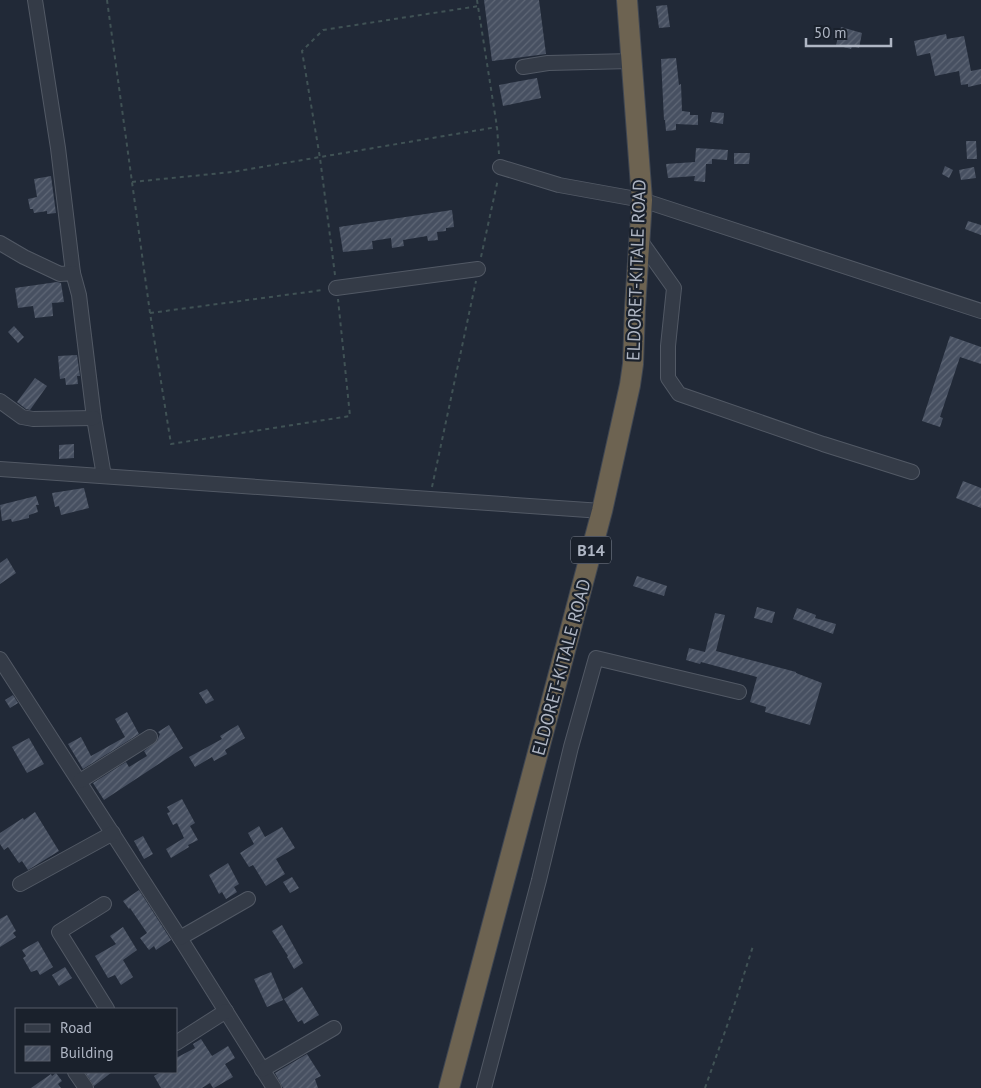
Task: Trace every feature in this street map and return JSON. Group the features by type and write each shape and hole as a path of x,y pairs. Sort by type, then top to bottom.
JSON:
{"highway":[{"name":"ELDORET-KITALE ROAD","path":"449,1088 550,713 602,511 633,364 642,200 627,0"}],"street":[{"path":"35,0 58,148 73,273 79,295 94,418 104,476"},
{"path":"523,67 548,63 632,61"},
{"path":"500,167 560,185 642,200 981,311"},
{"path":"640,240 674,288 668,346 668,378 679,394 822,444 912,472"},
{"path":"0,243 60,274 73,273"},
{"path":"336,288 478,269"},
{"path":"0,402 22,417 33,419 94,418"},
{"path":"0,469 602,511"},
{"path":"484,1088 596,658 740,692"},
{"path":"0,659 80,781 274,1088"},
{"path":"80,781 150,737"},
{"path":"20,884 113,833"},
{"path":"180,938 248,898"},
{"path":"104,904 59,932 106,1008"},
{"path":"178,1042 226,1011"},
{"path":"262,1070 334,1028"},
{"path":"77,1073 86,1088"}],"path":[{"path":"107,0 150,313 171,444 350,416 320,158 302,51 324,30 479,6"},
{"path":"429,499 500,167 497,127 477,0"},
{"path":"132,182 232,172 497,127"},
{"path":"150,313 336,288"},
{"path":"705,1088 753,946"}],"building":[{"path":"484,0 539,0 546,54 492,61"},
{"path":"667,5 670,27 659,28 656,6"},
{"path":"841,27 862,33 859,48 852,46 851,49 836,45"},
{"path":"946,34 947,39 964,36 971,71 981,69 981,84 968,87 968,84 961,85 959,71 935,76 930,53 917,56 914,41"},
{"path":"676,58 679,85 681,84 682,111 690,112 690,115 698,115 698,125 676,124 676,130 666,131 661,59"},
{"path":"537,78 541,98 503,106 499,85"},
{"path":"712,112 724,113 723,124 710,122"},
{"path":"966,141 976,141 977,159 967,159"},
{"path":"696,148 728,150 727,160 712,159 712,164 706,164 705,182 694,181 695,176 668,178 666,164 695,162"},
{"path":"734,153 750,153 749,164 734,164"},
{"path":"945,166 953,170 949,178 942,174"},
{"path":"974,167 976,178 961,180 959,170"},
{"path":"51,176 56,213 47,214 47,211 34,213 33,209 30,209 28,199 37,197 34,179"},
{"path":"452,210 454,227 446,228 446,231 437,232 438,240 428,241 427,236 403,240 404,246 392,248 391,238 372,241 373,249 343,252 339,227"},
{"path":"968,221 981,225 981,235 965,229"},
{"path":"61,283 64,302 52,303 53,316 35,318 33,306 18,308 15,288"},
{"path":"14,326 24,337 18,343 8,332"},
{"path":"950,336 981,347 981,364 960,357 940,417 943,418 940,427 922,421"},
{"path":"77,355 80,376 77,376 78,384 66,385 65,378 60,379 58,356"},
{"path":"35,378 47,386 30,410 17,402"},
{"path":"74,444 74,458 59,459 59,445"},
{"path":"963,481 981,488 981,508 956,498"},
{"path":"84,488 89,508 61,515 59,506 55,507 52,493"},
{"path":"36,496 39,505 36,505 38,512 29,515 29,518 12,522 11,519 2,521 0,505"},
{"path":"7,558 16,573 0,584 0,563"},
{"path":"637,576 667,586 664,596 633,586"},
{"path":"757,607 775,612 772,623 754,618"},
{"path":"797,608 816,615 815,618 836,624 833,634 793,619"},
{"path":"715,613 725,615 716,651 796,672 822,683 810,725 765,712 766,707 750,702 757,677 701,662 700,664 686,660 689,648 705,652"},
{"path":"207,689 214,700 206,704 199,693"},
{"path":"13,695 18,703 10,708 5,700"},
{"path":"127,712 139,734 83,769 68,744 81,737 91,756 125,737 115,719"},
{"path":"169,725 183,748 104,800 93,783 126,762 129,767 147,756 144,751 157,741 160,734 158,732"},
{"path":"238,725 245,738 225,750 227,754 214,761 212,757 195,767 189,757 222,739 220,736"},
{"path":"29,738 44,764 27,773 12,747"},
{"path":"182,799 195,823 190,826 198,840 171,858 166,849 184,838 177,823 173,825 167,813 170,812 167,807"},
{"path":"35,812 59,851 28,870 22,861 19,863 8,847 4,850 0,844 0,833"},
{"path":"259,826 265,837 282,827 295,848 276,859 285,874 266,886 253,865 249,867 240,853 254,844 248,833"},
{"path":"143,836 153,854 144,859 134,841"},
{"path":"228,863 239,884 234,887 237,892 226,899 222,892 219,894 209,875"},
{"path":"292,877 299,888 290,893 283,882"},
{"path":"139,890 171,940 156,950 154,946 149,950 140,938 147,933 123,901"},
{"path":"7,915 16,931 13,933 16,937 0,947 0,919"},
{"path":"282,925 303,963 294,969 272,931"},
{"path":"123,927 137,950 123,960 133,977 121,985 115,975 108,978 95,956 116,944 110,936"},
{"path":"38,941 53,967 40,975 37,970 31,972 23,958 26,956 22,950"},
{"path":"65,967 72,978 59,986 52,975"},
{"path":"271,972 283,1000 267,1007 254,979"},
{"path":"302,987 319,1015 304,1024 302,1020 298,1022 284,999"},
{"path":"201,1039 212,1056 228,1046 235,1058 225,1064 233,1077 214,1088 210,1083 202,1088 161,1088 154,1076 159,1073 178,1073 178,1057 195,1048 193,1044"},
{"path":"307,1054 321,1076 315,1079 318,1088 283,1088 275,1073"},
{"path":"56,1073 62,1081 58,1084 61,1088 31,1088 51,1074 52,1076"},
{"path":"86,1073 111,1073 94,1086"}]}
